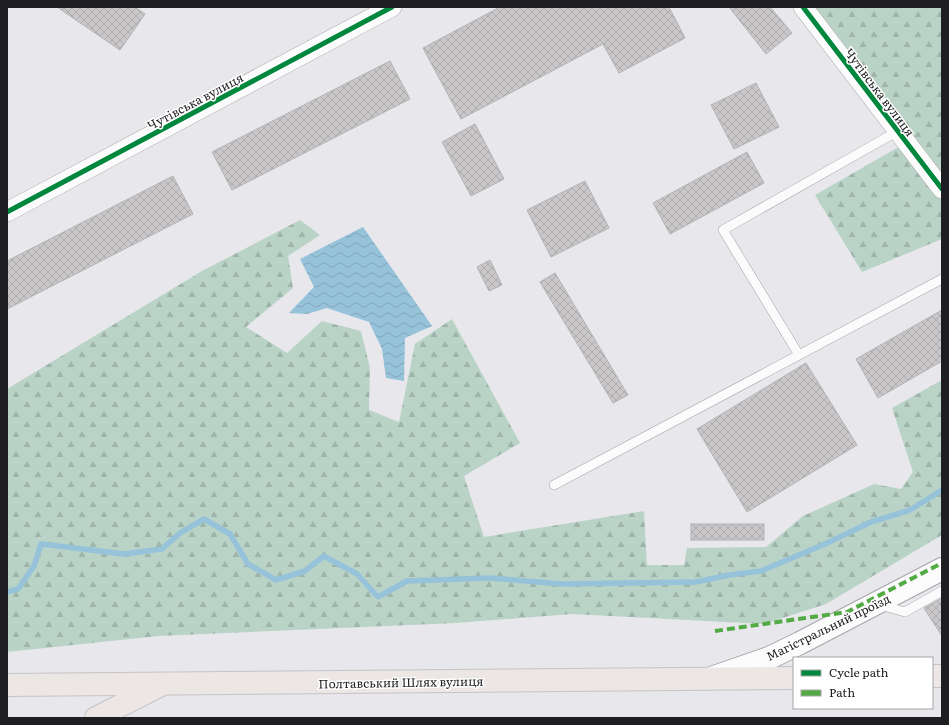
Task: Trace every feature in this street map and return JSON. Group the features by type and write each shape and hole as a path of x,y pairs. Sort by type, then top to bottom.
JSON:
{"main road":[{"name":"Магістральний проїзд","path":"710,679 769,658 876,604 942,568"},
{"name":"Полтавський Шлях вулиця","path":"7,685 793,678"},
{"path":"96,718 164,684"}],"street":[{"name":"Чутівська вулиця","path":"7,212 392,7"},
{"name":"Чутівська вулиця","path":"803,7 942,190"}],"lane":[{"path":"799,355 723,230 898,131"},
{"path":"554,485 942,279"},
{"path":"876,604 905,612 942,591"}],"green space":[{"path":"802,7 942,7 942,239 862,272 815,195 909,141"},
{"path":"300,220 320,235 288,256 293,288 246,327 287,353 322,321 361,331 370,368 369,410 399,422 415,344 452,319 520,443 464,476 484,537 644,511 647,565 684,565 687,548 766,547 803,516 874,484 901,489 913,472 892,408 942,380 942,535 826,604 764,624 572,614 456,623 158,636 7,652 7,389 202,271"}],"water":[{"path":"363,227 432,326 405,338 404,381 386,378 382,349 369,322 327,308 307,314 289,313 314,287 300,259"}],"building":[{"path":"57,7 135,7 145,14 120,50"},
{"path":"500,7 669,7 685,38 619,73 603,44 461,119 423,48"},
{"path":"729,7 770,7 792,33 766,54"},
{"path":"390,61 410,99 232,190 212,152"},
{"path":"756,83 779,127 734,149 711,105"},
{"path":"475,124 504,179 471,196 442,142"},
{"path":"747,152 764,183 670,234 653,203"},
{"path":"173,176 193,214 7,309 7,261"},
{"path":"585,181 609,228 551,257 527,210"},
{"path":"490,260 502,285 489,291 477,267"},
{"path":"555,273 628,395 613,403 540,282"},
{"path":"942,310 942,361 878,398 856,359"},
{"path":"806,363 857,445 747,512 697,429"},
{"path":"691,524 764,524 764,540 691,540"},
{"path":"942,598 942,636 924,608"}],"waterway":[{"path":"7,592 18,589 34,566 41,544 124,554 162,549 180,533 204,519 230,534 248,564 276,580 305,571 324,556 357,574 378,597 407,581 491,578 561,584 696,582 729,575 761,571 825,544 871,522 910,510 942,490"}],"marked path":[{"path":"715,631 847,612 942,563"}],"cycle path":[{"path":"7,212 392,7"},
{"path":"803,7 942,189"}]}
